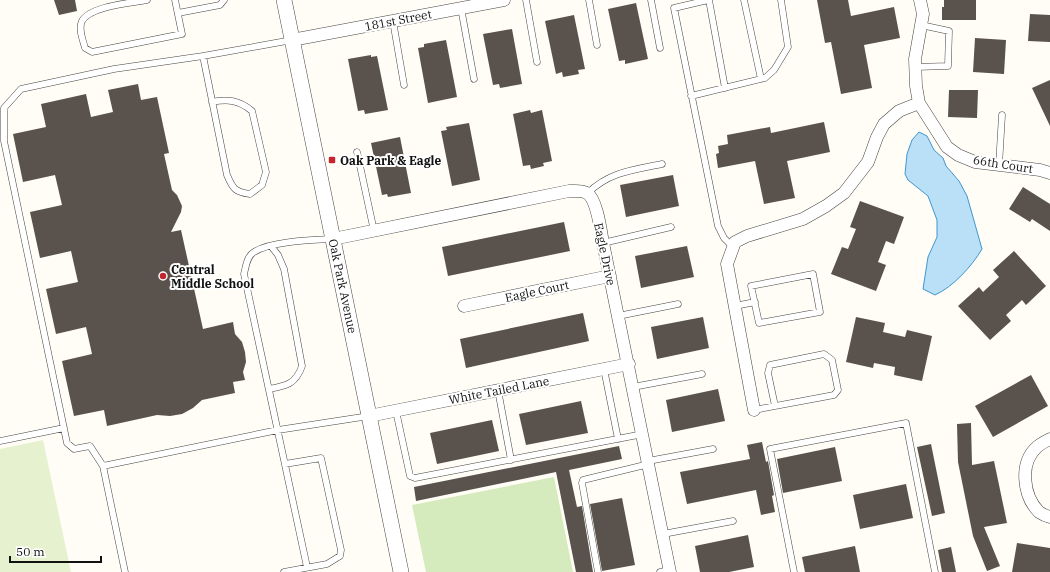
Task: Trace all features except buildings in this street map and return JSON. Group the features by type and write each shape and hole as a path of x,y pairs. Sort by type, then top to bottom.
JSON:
{"street":[{"name":"Oak Park Avenue","path":"284,0 401,572"},
{"name":"181st Street","path":"292,40 393,21 453,6 504,0"},
{"name":"66th Court","path":"920,0 923,14 915,67 919,103 947,146 952,151 975,162 1040,170 1050,173"},
{"path":"754,410 727,264 735,242 747,236 803,219 826,206 844,193 868,162 877,137 884,124 899,111 919,103"},
{"path":"333,239 569,191 578,190 588,193"},
{"name":"Eagle Drive","path":"588,193 595,204 604,243 663,534 667,571"},
{"name":"Eagle Court","path":"464,306 610,276"},
{"name":"White Tailed Lane","path":"369,416 629,364"},
{"path":"1050,439 1036,447 1029,458 1025,471 1026,486 1031,501 1040,513 1050,517"}],"lane":[{"path":"147,0 92,11 82,21 80,31 85,48 92,52 182,34 175,0"},
{"path":"178,13 220,5 224,0"},
{"path":"526,0 537,62"},
{"path":"589,0 597,45"},
{"path":"651,0 660,48"},
{"path":"725,88 708,0 674,8 718,226 724,238 733,247"},
{"path":"744,0 761,79"},
{"path":"691,96 765,78 774,70 788,47 781,0"},
{"path":"453,6 474,80"},
{"path":"393,21 404,85"},
{"path":"915,67 948,66 949,30 921,24"},
{"path":"125,572 103,466 90,446 74,449 67,443 4,141 4,108 21,89 114,69 203,56 292,40"},
{"path":"203,56 212,102 227,176 231,185 239,192 250,194 262,185 266,172 252,111 244,105 232,100 212,102"},
{"path":"999,165 1002,115"},
{"path":"357,152 374,231"},
{"path":"588,193 598,183 620,172 662,164"},
{"path":"604,243 670,228"},
{"path":"307,567 244,274 247,261 253,252 271,246 304,240 333,239"},
{"path":"269,389 285,386 293,382 299,376 302,366 284,269 278,255 271,246"},
{"path":"813,274 820,312 759,323 755,302 751,286 813,274"},
{"path":"735,306 755,302"},
{"path":"618,316 678,304"},
{"path":"754,410 834,395 838,390 832,360 824,354 770,365 768,373 775,406"},
{"path":"604,369 618,439"},
{"path":"633,387 702,374"},
{"path":"498,390 511,460"},
{"path":"396,411 410,476 415,478 643,434"},
{"path":"103,466 278,430 369,416"},
{"path":"794,572 770,449 906,423 935,572"},
{"path":"0,441 64,428"},
{"path":"598,572 582,482 583,480 648,463 713,449"},
{"path":"284,572 327,564 340,556 340,542 321,458 285,464"},
{"path":"663,534 733,521"}],"green space":[{"path":"43,440 71,572 0,572 0,449"},
{"path":"554,477 573,572 426,572 412,505"}],"water":[{"path":"919,132 927,136 934,150 943,158 946,166 959,181 967,196 982,249 962,275 949,287 935,295 923,289 928,257 937,237 937,220 928,196 908,180 905,174 907,154 912,140"}],"place":[{"name":"Oak Park & Eagle","path":"332,160"},
{"name":"Central Middle School","path":"163,276"}]}
